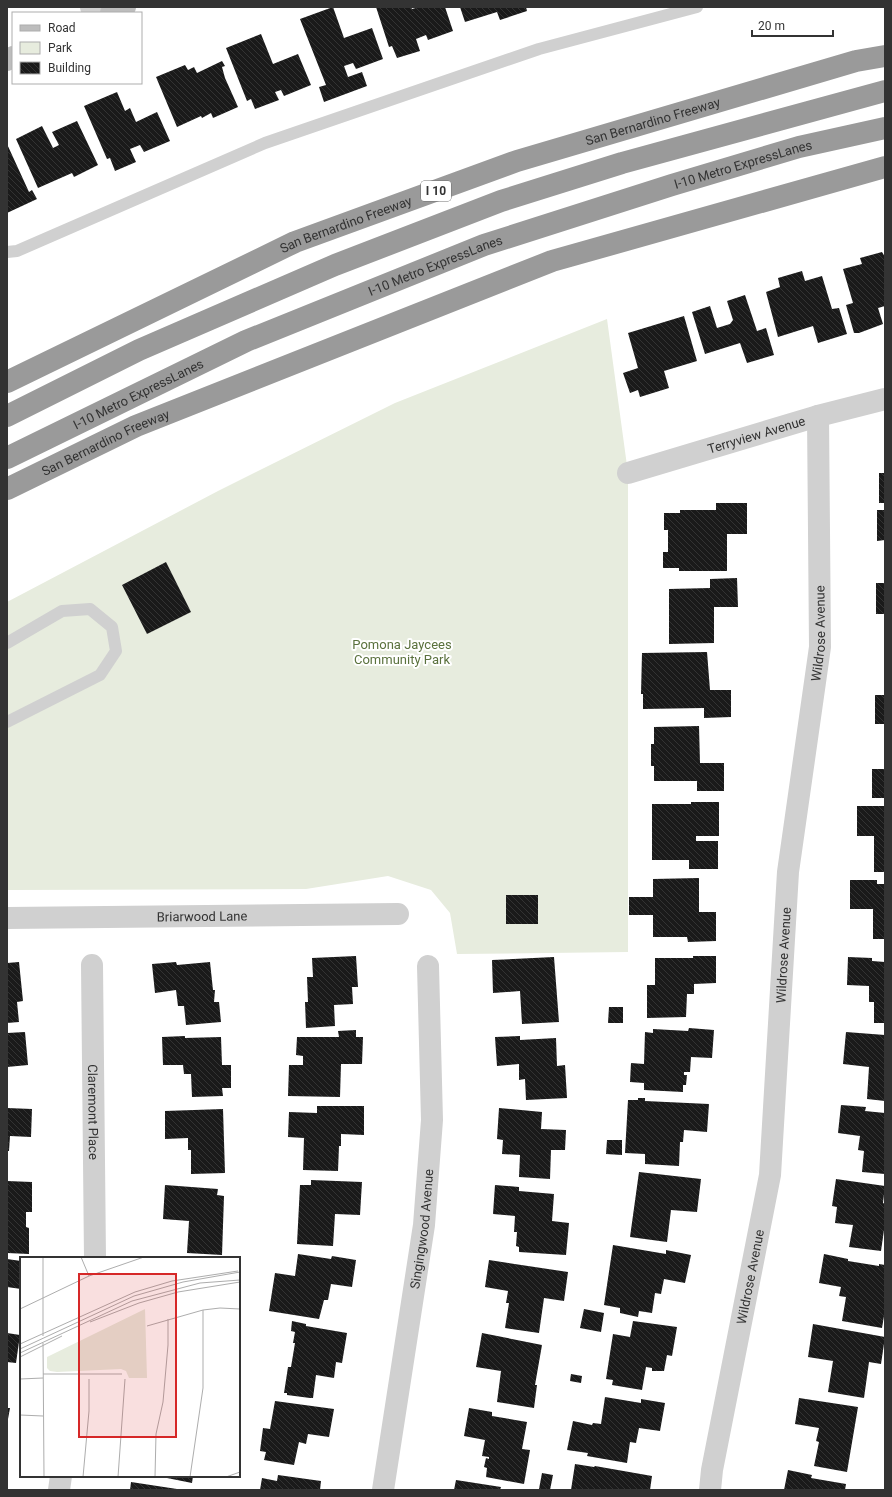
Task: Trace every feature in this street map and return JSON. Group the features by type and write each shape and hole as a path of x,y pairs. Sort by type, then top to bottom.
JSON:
{"highway":[{"name":"San Bernardino Freeway","path":"7,382 295,242 517,161 856,61 885,56"},
{"path":"7,416 139,350 335,265 501,201 622,163 885,91"},
{"name":"I-10 Metro ExpressLanes","path":"7,458 246,341 484,245 672,185 799,147 885,128"},
{"name":"San Bernardino Freeway","path":"7,489 136,426 552,261 885,167"}],"main road":[{"path":"113,12 125,7"}],"street":[{"name":"Terryview Avenue","path":"628,473 818,416 885,399"},
{"name":"Wildrose Avenue","path":"710,1490 712,1470 770,1175 788,872 820,647 818,416"},
{"name":"Briarwood Lane","path":"7,918 398,914"},
{"name":"Claremont Place","path":"92,965 95,1257"},
{"name":"Singingwood Avenue","path":"383,1490 424,1225 432,1120 428,966"},
{"path":"59,1490 61,1477"}],"lane":[{"path":"7,252 18,251 265,143 539,49 697,7"},
{"path":"7,643 62,611 90,609 112,627 116,650 100,675 7,722"}],"green space":[{"name":"Pomona Jaycees Community Park","path":"607,319 628,473 628,952 457,954 450,913 431,890 388,876 306,889 7,890 7,602 218,491 395,403"}],"building":[{"path":"333,7 344,38 372,28 383,59 356,69 353,63 344,66 348,77 362,72 367,86 324,102 319,87 326,85 300,19"},
{"path":"376,7 411,7 412,9 419,7 445,7 453,31 428,40 426,35 416,39 420,51 397,58 392,46 389,47"},
{"path":"460,7 526,7 527,11 500,20 497,12 465,22"},
{"path":"261,34 273,64 298,54 311,85 284,96 281,90 275,92 279,100 255,109 251,99 247,101 226,48"},
{"path":"222,61 225,66 222,67 225,78 238,107 213,118 211,113 202,118 201,116 177,127 156,77 185,65 188,70 194,67 197,73"},
{"path":"117,92 125,111 130,108 136,122 157,112 170,141 144,152 140,145 130,149 136,162 115,171 110,158 107,159 84,106"},
{"path":"77,121 98,165 74,177 72,173 38,188 16,139 42,126 53,148 59,145 52,132"},
{"path":"7,144 29,192 32,190 37,199 7,213"},
{"path":"882,252 885,257 885,306 878,308 883,324 859,333 854,333 846,305 853,303 843,269 862,264 860,258"},
{"path":"802,271 805,281 822,276 832,309 839,308 847,334 818,343 813,326 778,337 766,292 780,287 778,278"},
{"path":"745,295 757,331 766,328 774,355 747,363 740,343 705,354 692,312 710,306 717,328 730,324 733,320 727,301"},
{"path":"684,316 697,361 664,371 669,388 640,397 638,390 630,393 623,373 638,368 628,333"},
{"path":"879,473 885,473 885,503 879,503"},
{"path":"716,503 747,503 747,534 727,534 727,571 679,571 679,568 663,568 663,552 668,552 668,530 664,530 664,513 680,513 680,510 716,510"},
{"path":"877,510 885,510 885,540 877,541"},
{"path":"166,562 191,612 147,634 122,585"},
{"path":"737,578 738,607 714,607 714,643 669,644 669,589 710,588 710,579"},
{"path":"876,583 885,583 885,614 876,614"},
{"path":"707,652 710,690 731,690 731,717 704,718 704,708 643,709 643,694 641,694 642,653"},
{"path":"875,695 885,695 885,724 875,724"},
{"path":"699,726 700,763 724,763 724,791 697,791 697,781 654,781 654,766 651,766 651,744 654,744 654,727"},
{"path":"872,769 885,769 885,798 872,798"},
{"path":"691,802 719,802 719,836 696,836 696,841 718,841 718,869 689,869 689,860 652,860 652,804 691,804"},
{"path":"857,806 885,806 885,872 874,872 874,836 857,836"},
{"path":"699,878 699,912 716,912 716,941 688,942 687,937 653,937 653,915 629,915 629,897 653,897 653,879"},
{"path":"850,880 877,880 877,884 885,884 885,939 873,939 873,909 850,909"},
{"path":"506,895 538,895 538,924 506,924"},
{"path":"356,956 358,987 352,987 353,1004 334,1005 335,1026 306,1028 305,1002 308,1002 307,977 313,977 312,958"},
{"path":"693,956 716,956 716,983 694,984 694,994 687,994 686,1017 647,1018 647,985 655,985 655,958 693,958"},
{"path":"554,957 559,1022 522,1024 520,991 493,993 492,960"},
{"path":"848,957 872,958 872,961 885,962 885,1023 874,1023 874,1002 869,1002 869,986 847,985"},
{"path":"19,962 23,1001 17,1002 19,1022 7,1023 7,963"},
{"path":"176,962 177,965 210,962 213,990 215,990 214,1002 219,1002 221,1022 186,1025 184,1006 178,1006 176,990 155,993 152,964"},
{"path":"609,1007 623,1007 623,1023 608,1023"},
{"path":"689,1028 714,1030 712,1058 691,1057 690,1072 684,1072 684,1075 687,1075 686,1085 683,1085 683,1092 644,1090 644,1083 630,1082 631,1063 644,1064 645,1032 653,1033 653,1029 688,1031"},
{"path":"356,1030 356,1037 363,1037 362,1064 341,1064 340,1097 288,1096 289,1065 303,1065 303,1056 296,1055 297,1037 339,1037 338,1031"},
{"path":"25,1032 28,1065 7,1067 7,1033"},
{"path":"846,1032 885,1035 885,1101 867,1099 869,1067 843,1064"},
{"path":"185,1036 185,1038 221,1037 222,1065 231,1065 231,1088 222,1088 223,1096 192,1097 191,1074 184,1074 183,1065 163,1065 162,1037"},
{"path":"520,1036 520,1040 556,1038 557,1066 565,1065 567,1098 526,1100 525,1079 519,1080 519,1064 497,1066 495,1037"},
{"path":"638,1098 645,1098 645,1101 709,1104 707,1132 684,1130 683,1142 680,1142 679,1166 645,1164 645,1154 625,1153 628,1100 638,1100"},
{"path":"841,1105 866,1107 865,1111 885,1113 885,1174 862,1172 864,1151 858,1150 860,1136 838,1133"},
{"path":"317,1106 364,1106 364,1135 341,1134 338,1171 303,1170 304,1138 288,1137 289,1112 317,1113"},
{"path":"7,1108 32,1109 31,1137 10,1136 9,1151 7,1151"},
{"path":"499,1108 542,1112 541,1129 566,1130 565,1150 551,1150 550,1179 519,1177 520,1155 502,1154 503,1140 497,1139"},
{"path":"223,1109 225,1173 191,1174 191,1150 188,1150 188,1138 165,1139 165,1111"},
{"path":"607,1140 622,1140 622,1155 606,1154"},
{"path":"639,1172 701,1179 697,1212 671,1210 667,1242 630,1237"},
{"path":"836,1179 885,1186 883,1203 885,1204 885,1223 881,1251 849,1247 853,1225 835,1223 837,1207 832,1206"},
{"path":"311,1180 362,1182 360,1215 335,1214 333,1246 297,1244 300,1185 311,1185"},
{"path":"7,1181 32,1182 32,1212 26,1212 26,1227 29,1228 29,1254 7,1253"},
{"path":"165,1185 218,1189 217,1195 224,1196 222,1255 187,1253 189,1221 163,1219"},
{"path":"495,1185 519,1187 519,1191 554,1194 552,1221 569,1223 566,1255 519,1252 519,1247 516,1246 517,1232 514,1232 515,1216 493,1214"},
{"path":"613,1245 666,1254 666,1250 691,1255 685,1283 664,1279 661,1294 655,1293 652,1313 639,1311 638,1317 620,1313 620,1308 604,1305"},
{"path":"298,1254 331,1259 332,1256 356,1260 352,1287 331,1284 328,1300 324,1300 319,1319 269,1311 275,1273 295,1276"},
{"path":"824,1254 848,1259 848,1261 879,1266 879,1264 885,1265 885,1310 882,1328 842,1321 846,1297 839,1296 841,1287 819,1283"},
{"path":"7,1259 20,1261 20,1289 7,1287"},
{"path":"489,1260 568,1272 564,1301 544,1298 539,1333 505,1328 509,1303 506,1303 508,1291 485,1287"},
{"path":"584,1309 604,1313 601,1332 580,1328"},
{"path":"292,1321 306,1324 306,1326 347,1333 342,1363 336,1362 334,1378 316,1375 313,1398 287,1395 287,1393 284,1393 288,1367 291,1367 295,1343 293,1343 295,1332 291,1331"},
{"path":"633,1321 677,1327 672,1356 667,1355 664,1371 652,1371 652,1368 646,1367 642,1390 612,1385 613,1380 606,1379 613,1334 630,1337"},
{"path":"813,1324 885,1337 881,1364 869,1362 864,1398 828,1392 833,1361 808,1357"},
{"path":"7,1333 20,1335 16,1363 7,1362"},
{"path":"482,1333 542,1345 535,1385 537,1385 534,1408 497,1402 501,1371 476,1367"},
{"path":"571,1374 582,1376 581,1383 570,1381"},
{"path":"605,1397 641,1403 641,1399 665,1403 660,1431 639,1428 636,1443 630,1442 627,1463 587,1456 588,1453 567,1450 573,1421 592,1425 593,1423 601,1424"},
{"path":"799,1398 858,1407 847,1472 814,1466 819,1442 816,1441 819,1428 795,1424"},
{"path":"275,1401 334,1409 329,1437 308,1434 306,1444 299,1442 294,1465 264,1460 266,1452 260,1451 263,1428 270,1429"},
{"path":"7,1408 10,1408 8,1419 7,1419"},
{"path":"469,1408 492,1412 492,1416 527,1422 522,1449 530,1450 524,1484 486,1477 487,1468 484,1467 486,1458 489,1459 489,1457 482,1456 485,1440 464,1436"},
{"path":"575,1464 652,1476 650,1490 571,1490"},
{"path":"788,1470 812,1475 811,1478 846,1484 845,1490 784,1490"},
{"path":"542,1473 553,1475 550,1490 539,1489"},
{"path":"278,1475 321,1481 320,1490 260,1490 262,1478 277,1481"},
{"path":"162,1477 193,1477 192,1483"},
{"path":"456,1480 501,1487 500,1490 454,1490"},
{"path":"131,1482 177,1489 177,1490 130,1490"}]}
